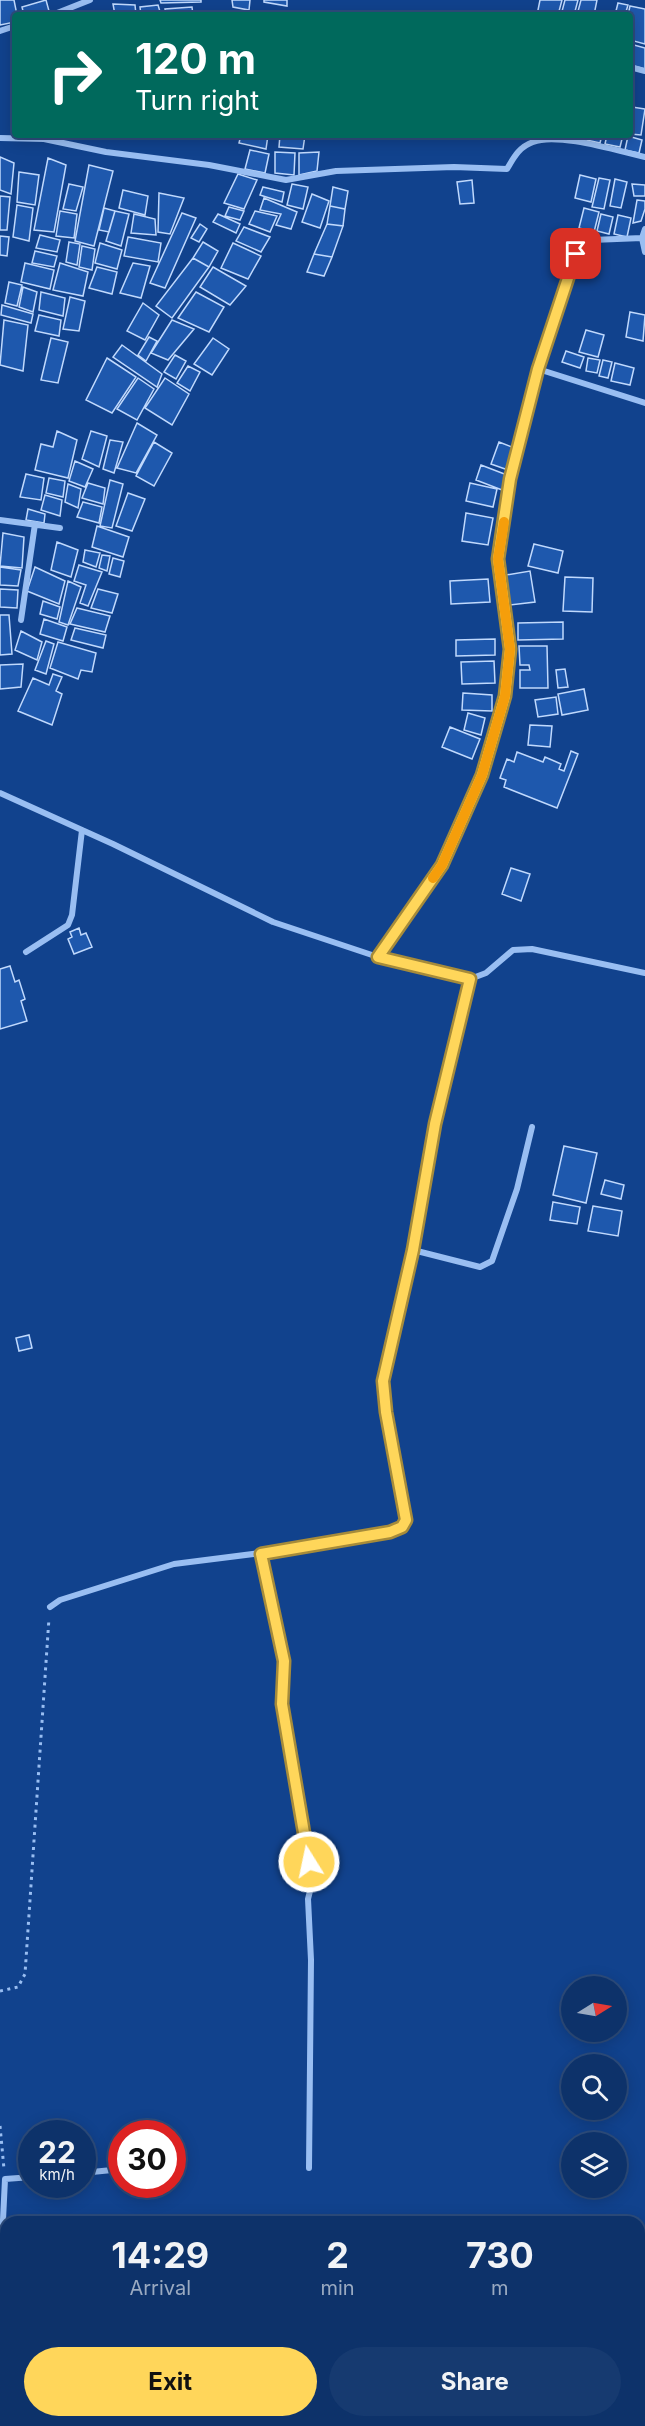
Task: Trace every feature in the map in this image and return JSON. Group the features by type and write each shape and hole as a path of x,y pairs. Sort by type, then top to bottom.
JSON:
{"street":[{"path":"60,12 90,0"},
{"path":"32,138 106,152 209,165 286,180 336,171 454,166 507,169 518,151 534,142 556,138 645,157"},
{"path":"645,229 642,238 645,252"},
{"path":"378,957 442,865 482,775 505,696 510,649 498,559 510,479 538,369 576,254 592,240 642,238"},
{"path":"538,369 645,403"},
{"path":"0,520 60,528"},
{"path":"21,620 35,524"},
{"path":"0,793 273,922 378,957 470,979 486,973 513,950 532,949 645,973"},
{"path":"26,952 68,925 72,915 82,830"},
{"path":"50,1607 60,1600 174,1564 261,1554 390,1532 399,1529 404,1524 406,1515 386,1412 383,1381 413,1250 435,1124 470,979"},
{"path":"413,1250 480,1268 492,1261 517,1190 532,1127"},
{"path":"261,1554 284,1661 282,1704 312,1883 308,1899 311,1960 309,2168"},
{"path":"3,2216 5,2180 18,2179"}],"path":[{"path":"0,1991 18,1987 25,1974 50,1607"},
{"path":"0,2126 5,2180"}],"building":[{"path":"0,0 14,0 16,12 12,12 12,23 0,25"},
{"path":"46,0 49,11 23,12 22,7"},
{"path":"160,0 201,0 201,2 161,3"},
{"path":"232,0 250,0 249,10 233,7"},
{"path":"264,0 287,0 287,6 264,2"},
{"path":"540,0 562,0 559,12 538,12"},
{"path":"565,0 578,0 575,12 562,12"},
{"path":"581,0 597,0 595,12 578,12"},
{"path":"618,3 628,5 626,12 616,12"},
{"path":"113,4 135,5 136,12 114,12"},
{"path":"158,5 160,12 141,12 140,7"},
{"path":"630,6 645,9 645,44 633,41 633,12 629,12"},
{"path":"192,7 193,12 166,12 165,9"},
{"path":"634,45 645,48 645,69 633,66"},
{"path":"633,107 645,109 641,135 633,134"},
{"path":"240,138 268,138 266,149 239,143"},
{"path":"280,138 305,138 303,149 279,147"},
{"path":"582,138 601,138 600,143"},
{"path":"606,138 622,138 620,147 605,144"},
{"path":"628,138 642,140 639,153 625,150"},
{"path":"250,150 269,154 265,173 245,169"},
{"path":"275,152 295,153 294,175 275,173"},
{"path":"319,152 317,171 299,175 299,153"},
{"path":"0,157 14,163 11,194 0,190"},
{"path":"48,158 66,165 54,232 34,230"},
{"path":"89,165 113,171 94,246 75,241"},
{"path":"19,172 39,175 35,205 17,202"},
{"path":"238,174 257,180 244,209 224,203"},
{"path":"580,175 596,179 591,202 575,198"},
{"path":"599,178 610,180 604,209 592,207"},
{"path":"615,179 627,182 621,208 610,206"},
{"path":"472,180 474,203 460,204 457,182"},
{"path":"69,184 83,187 76,211 63,209"},
{"path":"292,184 308,187 303,209 287,205"},
{"path":"632,184 645,185 645,196 634,196"},
{"path":"263,187 284,192 282,202 260,195"},
{"path":"333,187 348,191 345,209 330,206"},
{"path":"123,190 148,196 145,215 119,208"},
{"path":"159,193 184,198 170,234 158,232"},
{"path":"312,194 329,201 320,228 302,222"},
{"path":"0,196 10,197 7,230 0,230"},
{"path":"264,198 297,212 291,229 276,225 281,214 260,210"},
{"path":"637,200 645,201 645,209 641,221 633,223"},
{"path":"17,205 33,208 29,241 13,237"},
{"path":"330,206 345,209 343,226 327,224"},
{"path":"229,207 244,211 240,220 225,216"},
{"path":"104,208 115,211 109,232 99,230"},
{"path":"584,208 599,212 594,232 579,228"},
{"path":"60,211 77,214 74,238 56,236"},
{"path":"115,211 129,214 121,246 106,241"},
{"path":"255,211 277,216 270,232 249,224"},
{"path":"182,213 196,218 165,288 150,283"},
{"path":"134,214 155,219 156,235 131,233"},
{"path":"218,214 240,224 236,233 213,222"},
{"path":"601,214 613,217 609,234 597,231"},
{"path":"618,215 631,218 627,237 614,234"},
{"path":"200,224 207,229 199,242 191,238"},
{"path":"327,224 343,226 332,257 314,254"},
{"path":"244,227 270,237 261,252 236,241"},
{"path":"40,235 60,240 57,252 36,248"},
{"path":"0,236 9,237 7,256 0,255"},
{"path":"128,237 161,243 158,262 124,256"},
{"path":"69,242 80,244 77,265 66,262"},
{"path":"203,242 218,251 209,267 193,258"},
{"path":"100,243 122,250 117,269 95,263"},
{"path":"233,243 261,256 248,279 221,268"},
{"path":"82,246 95,249 92,270 79,267"},
{"path":"35,251 57,256 54,267 32,263"},
{"path":"314,254 332,257 324,276 307,272"},
{"path":"193,258 209,267 172,318 156,306"},
{"path":"25,263 54,270 50,289 21,282"},
{"path":"60,263 88,272 83,296 53,290"},
{"path":"133,263 150,266 141,298 120,293"},
{"path":"97,267 117,272 112,294 89,288"},
{"path":"213,267 246,286 230,305 200,287"},
{"path":"9,282 22,285 17,306 5,303"},
{"path":"23,287 37,292 33,312 19,307"},
{"path":"41,292 65,298 63,316 39,310"},
{"path":"196,292 224,307 209,332 178,318"},
{"path":"70,297 85,301 79,331 63,329"},
{"path":"143,303 159,315 145,340 127,331"},
{"path":"2,305 33,314 31,323 1,315"},
{"path":"630,312 645,315 643,341 626,337"},
{"path":"39,315 61,320 59,336 35,331"},
{"path":"4,320 28,325 23,371 0,365"},
{"path":"172,320 194,329 168,360 151,353"},
{"path":"586,330 604,335 598,357 579,352"},
{"path":"149,337 157,341 146,361 138,355"},
{"path":"51,338 68,342 58,383 41,380"},
{"path":"213,338 229,349 212,375 194,364"},
{"path":"122,345 162,374 157,387 113,357"},
{"path":"566,351 584,357 580,368 562,362"},
{"path":"175,355 186,361 176,379 164,372"},
{"path":"107,358 136,377 112,413 86,400"},
{"path":"588,358 600,360 597,373 586,371"},
{"path":"603,360 612,362 608,378 599,376"},
{"path":"615,363 634,368 630,385 611,381"},
{"path":"188,366 200,372 190,391 177,383"},
{"path":"138,378 154,389 137,420 117,409"},
{"path":"165,378 189,394 172,425 145,408"},
{"path":"137,423 157,435 136,473 117,468"},
{"path":"57,431 77,440 68,478 35,470 41,444 53,447"},
{"path":"91,431 107,436 99,467 82,459"},
{"path":"110,440 123,442 114,473 103,469"},
{"path":"154,442 172,453 154,486 136,476"},
{"path":"499,442 517,449 508,470 491,464"},
{"path":"75,461 93,469 85,487 69,481"},
{"path":"481,465 507,475 502,490 476,480"},
{"path":"26,474 44,478 41,500 20,497"},
{"path":"49,478 65,481 63,497 46,493"},
{"path":"110,480 123,484 112,528 100,526"},
{"path":"88,483 105,488 103,504 82,498"},
{"path":"470,483 497,489 493,507 466,501"},
{"path":"68,484 81,489 78,508 65,502"},
{"path":"128,493 145,499 132,531 116,526"},
{"path":"45,495 62,500 60,516 41,510"},
{"path":"83,502 102,507 99,523 77,517"},
{"path":"28,509 45,514 44,523 26,520"},
{"path":"466,513 493,518 488,545 462,541"},
{"path":"97,526 129,537 123,557 92,547"},
{"path":"3,533 24,537 22,568 0,566"},
{"path":"57,542 78,550 71,577 51,570"},
{"path":"534,544 563,551 558,573 528,566"},
{"path":"85,550 100,553 96,567 83,562"},
{"path":"102,555 110,556 107,571 99,568"},
{"path":"113,558 124,561 120,577 109,574"},
{"path":"79,565 102,572 88,606 80,603 86,585 74,581"},
{"path":"0,567 21,570 18,586 0,585"},
{"path":"35,567 65,581 59,604 27,591"},
{"path":"530,571 535,602 510,605 506,575"},
{"path":"565,577 593,578 592,612 563,611"},
{"path":"488,579 490,602 451,604 450,581"},
{"path":"68,581 81,587 68,625 59,622"},
{"path":"0,589 18,590 17,608 0,607"},
{"path":"98,589 118,594 112,613 91,608"},
{"path":"43,601 60,607 57,619 40,614"},
{"path":"77,608 110,616 105,632 70,624"},
{"path":"0,615 9,615 12,654 0,655"},
{"path":"44,619 67,627 63,641 40,634"},
{"path":"563,622 563,639 518,640 518,623"},
{"path":"75,628 106,635 103,648 71,640"},
{"path":"21,631 42,642 37,660 15,650"},
{"path":"495,639 495,655 456,656 456,640"},
{"path":"46,641 54,644 46,674 35,670"},
{"path":"58,642 96,653 92,672 81,670 78,679 50,668"},
{"path":"519,646 547,646 548,688 520,688 520,670 530,670 529,665 520,665"},
{"path":"494,661 495,683 462,684 461,662"},
{"path":"23,664 21,687 0,689 0,665"},
{"path":"565,669 568,687 558,688 556,670"},
{"path":"53,674 62,677 56,691 62,694 52,725 18,711 33,678 49,685"},
{"path":"584,689 588,710 562,715 558,694"},
{"path":"463,693 492,695 492,711 462,710"},
{"path":"556,697 558,714 538,717 535,700"},
{"path":"468,713 485,718 481,735 464,730"},
{"path":"530,725 552,726 550,747 528,745"},
{"path":"450,727 480,739 472,759 442,747"},
{"path":"571,751 578,754 557,808 504,787 506,780 500,778 507,759 514,762 517,752 543,762 545,757 561,764 559,769 564,771"},
{"path":"511,868 530,874 521,901 502,894"},
{"path":"79,928 81,935 86,933 92,947 74,954 68,939 72,937 70,932"},
{"path":"10,966 15,982 19,980 25,999 21,1001 27,1021 0,1029 0,969"},
{"path":"564,1146 597,1153 586,1203 553,1195"},
{"path":"605,1180 624,1185 621,1199 601,1194"},
{"path":"553,1202 580,1207 577,1224 550,1220"},
{"path":"593,1206 622,1211 618,1236 588,1231"},
{"path":"29,1335 32,1348 19,1351 16,1338"}],"slow traffic":[{"path":"433,878 442,865 482,775 505,696 510,649 498,559 504,522"}],"route":[{"path":"309,1862 280,1694 284,1661 261,1554 390,1532 402,1527 406,1520 386,1412 383,1381 413,1250 435,1124 470,979 378,957 442,865 482,775 505,696 510,649 498,559 510,479 538,369 576,254"}]}
